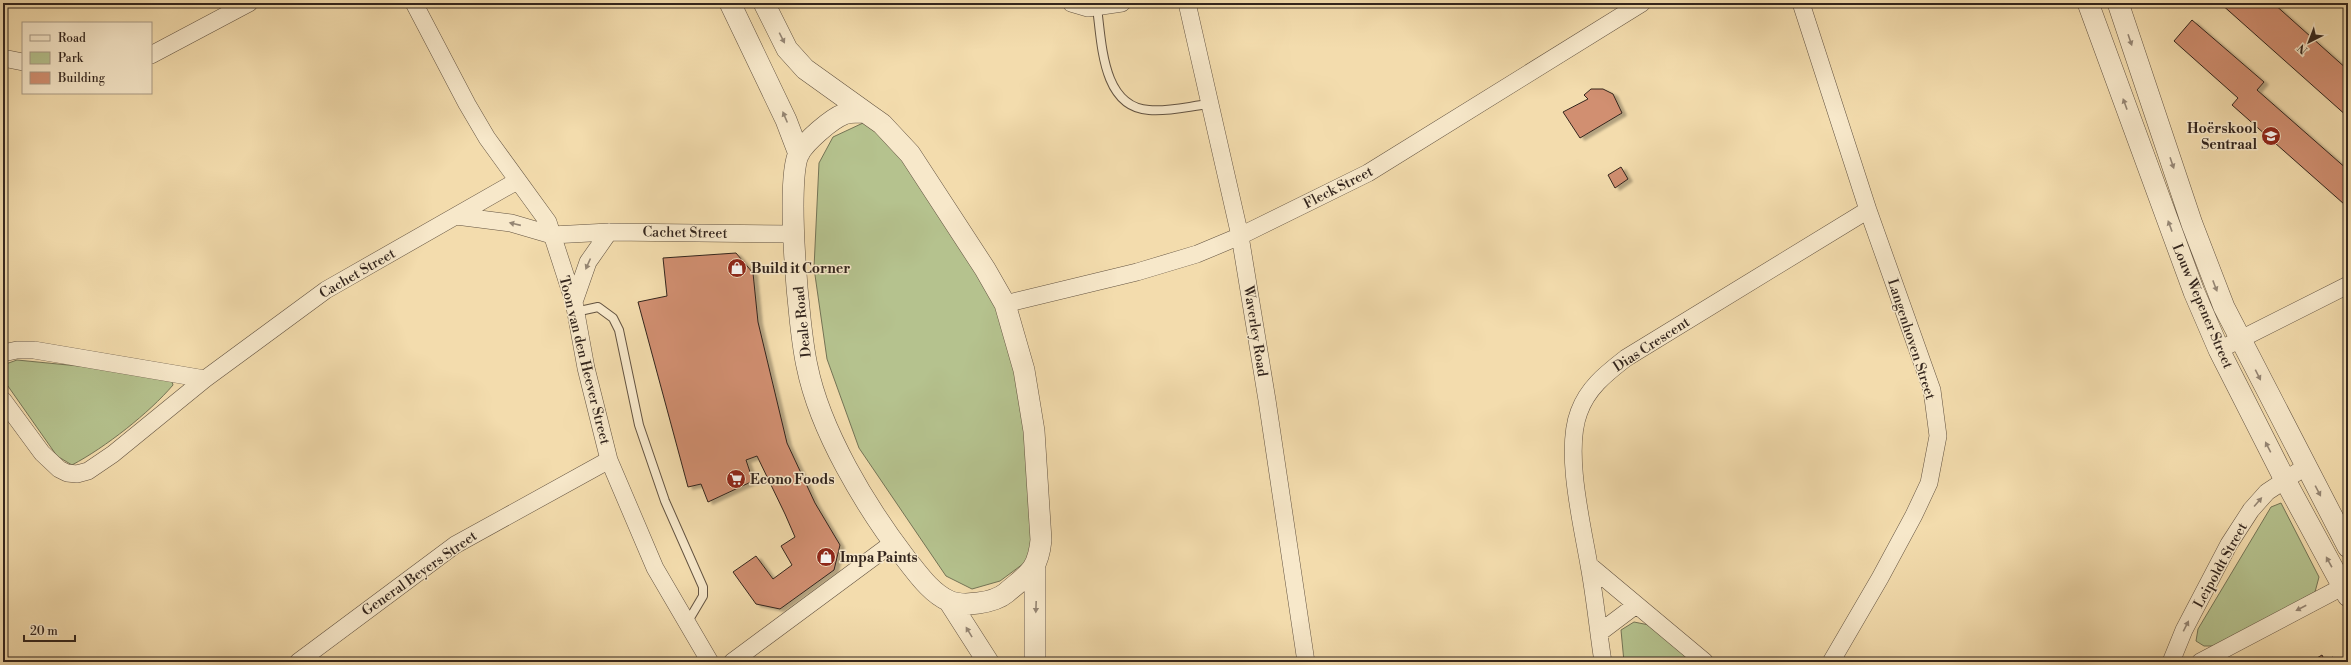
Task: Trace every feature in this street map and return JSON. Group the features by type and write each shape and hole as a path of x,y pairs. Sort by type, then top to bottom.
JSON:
{"street":[{"path":"152,54 249,3"},
{"name":"Toon van den Heever Street","path":"414,3 467,104 487,138 548,222 574,307 586,368 609,460 655,568 686,624 710,662"},
{"path":"730,3 783,113 799,154"},
{"path":"764,3 788,49 805,70 882,124 910,154 985,269 1005,304 1024,370 1034,431 1041,540 1040,556 1035,568 1035,662"},
{"path":"1071,3 1088,8 1097,8 1122,3"},
{"name":"Waverley Road","path":"1187,3 1240,236 1267,400 1306,662"},
{"name":"Fleck Street","path":"1005,304 1137,272 1198,254 1240,236 1368,173 1642,3"},
{"name":"Langenhoven Street","path":"1800,3 1868,210 1932,390 1938,436 1929,483 1914,515 1880,578 1831,662"},
{"name":"Louw Wepener Street","path":"2088,3 2194,292 2218,350 2285,480 2346,589"},
{"name":"Louw Wepener Street","path":"2118,3 2192,224 2224,307 2348,548"},
{"name":"Deale Road","path":"865,112 845,113 807,142 799,154 794,175 793,234 807,367 824,421 847,469 894,542 920,577 935,592 949,602"},
{"name":"Cachet Street","path":"3,400 42,453 59,469 67,473 77,474 88,471 113,454 205,379 326,290 517,180"},
{"name":"Dias Crescent","path":"1603,662 1589,565 1581,523 1574,437 1579,411 1597,381 1626,358 1868,210"},
{"name":"Cachet Street","path":"456,216 511,223 552,235 609,232 793,234"},
{"path":"574,307 588,262 609,232"},
{"path":"2218,350 2241,341 2348,285"},
{"path":"3,353 17,350 34,350 205,379"},
{"name":"General Beyers Street","path":"298,662 455,545 609,460"},
{"name":"Leipoldt Street","path":"2171,662 2184,630 2229,544 2255,506 2267,492 2305,467"},
{"path":"732,662 894,542"},
{"path":"1589,565 1705,662"},
{"path":"949,602 973,605 1003,595 1035,568"},
{"path":"2200,662 2346,589"},
{"path":"949,602 988,662"},
{"path":"1599,633 1636,605"}],"lane":[{"path":"1097,8 1107,66 1114,88 1121,100 1133,108 1149,110 1210,104"},
{"path":"574,307 598,307 613,318 619,330 640,425 665,501 703,587 703,596 686,624"}],"green space":[{"path":"863,123 896,138 979,263 1014,341 1037,529 1027,561 1000,581 972,589 946,576 859,448 827,359 814,268 819,163 833,137"},
{"path":"17,360 170,375 173,385 152,407 126,429 99,449 72,465 57,456 3,379 3,365"},
{"path":"2281,503 2319,577 2315,592 2217,646 2204,646 2196,641 2198,629 2271,507"},
{"path":"1634,622 1654,626 1693,662 1624,662 1621,630"}],"building":[{"path":"2220,3 2273,3 2348,70 2348,117"},
{"path":"2192,20 2264,82 2257,90 2348,170 2348,200 2344,204 2232,105 2238,98 2174,41"},
{"path":"1591,89 1603,89 1613,94 1622,113 1580,138 1563,112 1588,99 1584,95"},
{"path":"1621,167 1628,179 1615,188 1608,175"},
{"path":"736,253 753,273 758,322 787,443 815,503 840,545 834,570 780,609 756,604 733,572 756,556 773,579 792,565 781,546 795,537 785,514 757,456 746,460 753,481 708,502 701,484 688,487 638,302 667,296 663,258"},
{"path":"2322,655 2325,661 2333,657 2335,662 2310,662"},
{"path":"2308,658 2310,662 2300,662"}],"place":[{"name":"Hoërskool Sentraal","path":"2271,136"},
{"name":"Build it Corner","path":"737,268"},
{"name":"Econo Foods","path":"736,479"},
{"name":"Impa Paints","path":"826,557"}]}
